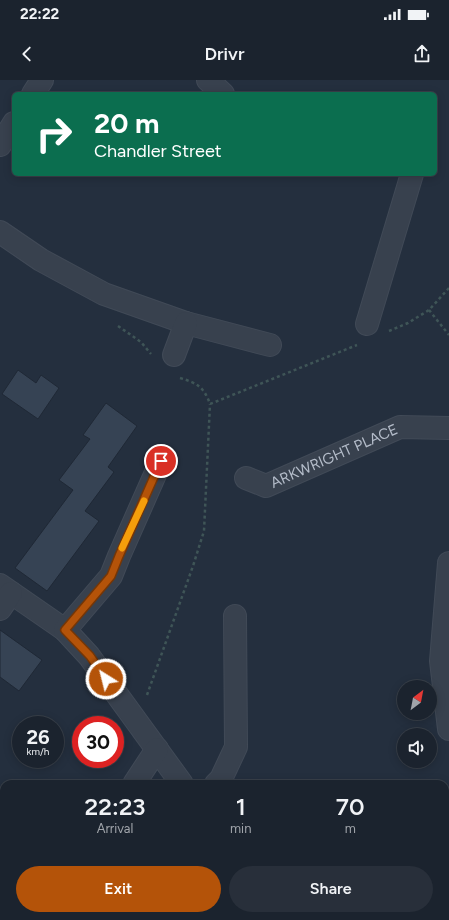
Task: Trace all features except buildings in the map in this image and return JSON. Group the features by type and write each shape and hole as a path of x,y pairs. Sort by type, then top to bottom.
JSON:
{"street":[{"path":"34,92 42,80"},
{"path":"208,80 221,92"},
{"path":"0,145 12,126"},
{"path":"367,324 411,176"},
{"path":"0,232 41,260 104,294 186,323 270,345"},
{"path":"174,355 186,323"},
{"name":"ARKWRIGHT PLACE","path":"246,478 266,486 400,427 449,428"},
{"path":"65,630 111,576 161,461"},
{"path":"449,563 441,661 449,729"},
{"path":"4,596 65,630 90,656 179,780"},
{"path":"220,780 236,747 236,616"},
{"path":"137,780 157,749"}],"path":[{"path":"429,310 449,335"},
{"path":"132,714 145,699 193,566 204,531 210,404"}],"slow traffic":[{"path":"122,548 144,501"}],"route":[{"path":"106,679 90,656 65,630 111,576 161,461"}]}
